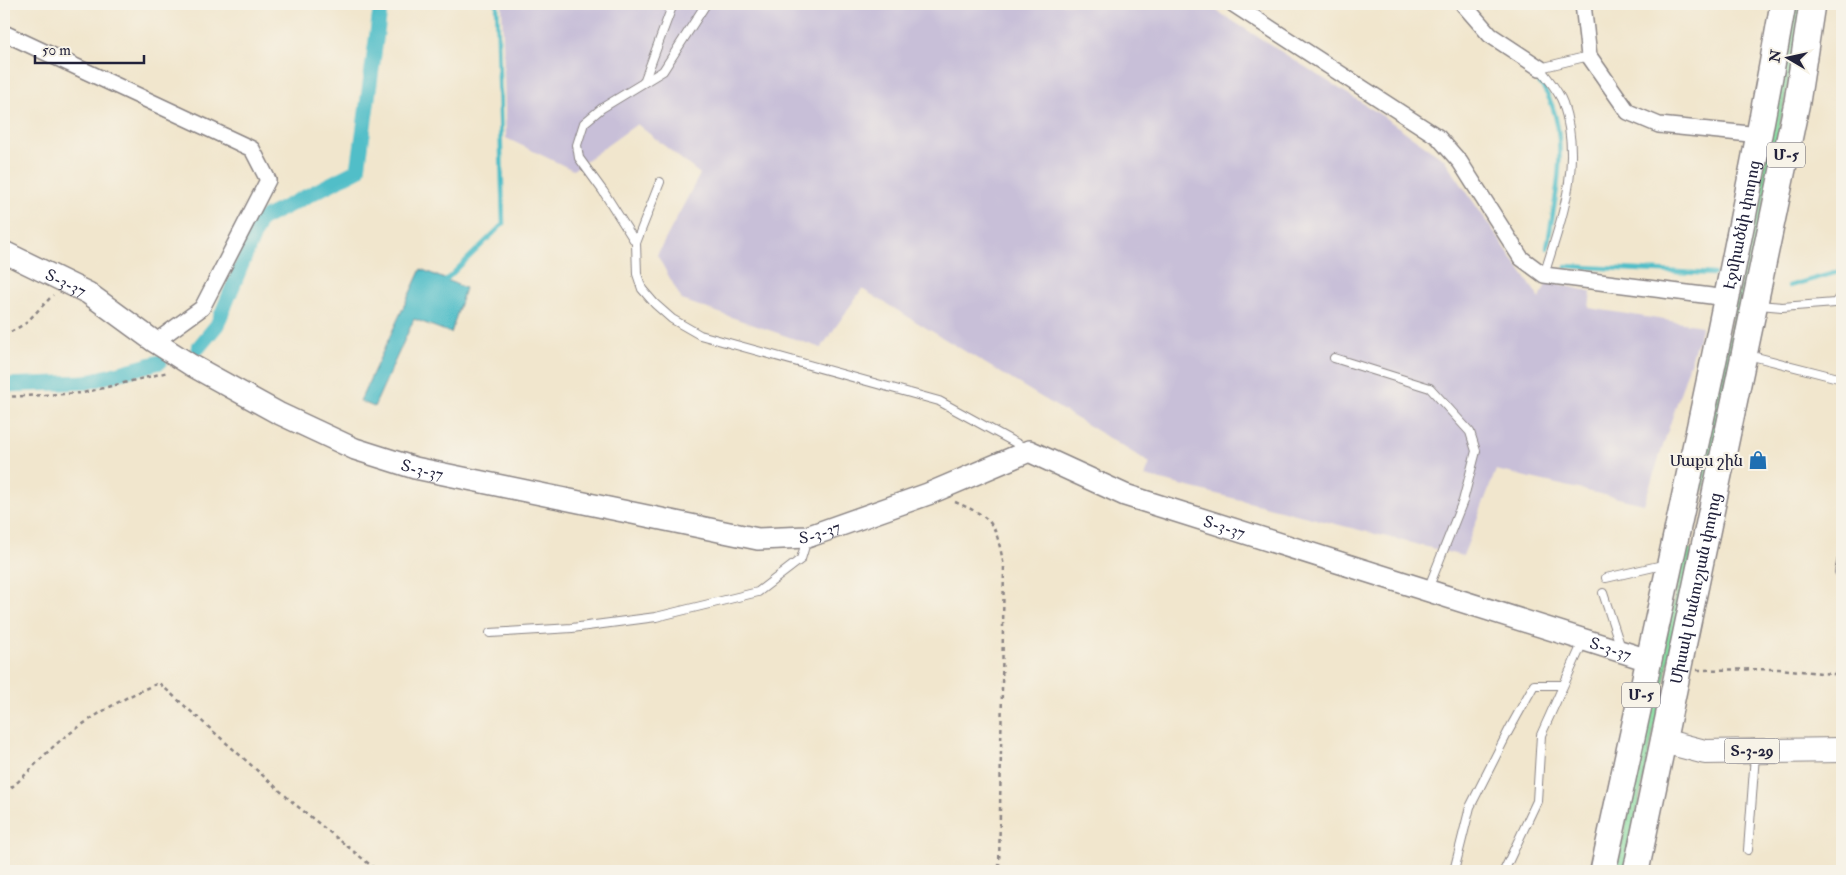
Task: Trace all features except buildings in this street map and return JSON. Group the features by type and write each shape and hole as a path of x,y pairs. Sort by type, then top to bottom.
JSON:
{"highway":[{"name":"Էջմիածնի փողոց","path":"1726,298 1760,135 1783,4"},
{"name":"Էջմիածնի փողոց","path":"1754,304 1796,102 1812,4"},
{"name":"Միսակ Մանուշյան փողոց","path":"1603,871 1726,298"},
{"name":"Միսակ Մանուշյան փողոց","path":"1636,871 1754,304"},
{"path":"1678,518 1694,513 1703,518 1708,526"}],"main road":[{"name":"Տ-3-37","path":"4,252 88,293 155,342 191,365 278,413 355,449 415,468 758,539 807,537 928,494 1029,450 1125,495 1648,660"},
{"name":"Տ-3-29","path":"1663,741 1705,752 1842,750"}],"street":[{"path":"1232,4 1438,137 1460,162 1521,258 1544,275 1726,298"},
{"path":"1463,4 1490,35 1540,68"},
{"path":"1583,4 1589,56 1628,112 1659,125 1760,135"},
{"path":"4,32 252,150 268,180 202,308 155,342"}],"lane":[{"path":"644,82 673,4"},
{"path":"636,243 603,191 578,158 577,145 584,123 602,108 663,71 706,4"},
{"path":"1544,275 1565,207 1573,150 1562,102 1540,68 1589,56"},
{"path":"660,182 636,243 637,274 642,289 672,319 700,335 938,401 1029,450"},
{"path":"1754,304 1782,307 1835,302 1842,294"},
{"path":"1744,354 1842,379"},
{"path":"1334,358 1430,388 1470,432 1476,451 1463,501 1428,591"},
{"path":"490,634 572,628 656,617 758,592 800,559 807,537"},
{"path":"1839,572 1842,558"},
{"path":"1606,578 1668,564"},
{"path":"1603,593 1622,652"},
{"path":"1504,871 1537,801 1541,736 1562,685 1584,640"},
{"path":"1454,871 1470,806 1534,685 1562,685"},
{"path":"1748,850 1756,751"}],"path":[{"path":"4,336 26,323 66,281"},
{"path":"4,397 83,393 115,387 191,365"},
{"path":"928,494 951,500 980,512 996,530 1004,566 998,871"},
{"path":"1679,668 1702,671 1779,669 1842,675"},
{"path":"4,791 7,791 21,781 68,734 139,691 159,683 297,806 378,871"}],"shaded area":[{"path":"502,4 1206,4 1381,115 1444,159 1540,299 1547,281 1591,292 1589,308 1702,326 1644,504 1496,470 1463,556 1145,476 1150,463 862,289 821,348 682,300 657,255 700,174 637,124 573,170 506,138"}],"green space":[{"path":"1795,4 1803,4 1779,129 1704,490 1696,489 1773,127"},
{"path":"1685,549 1692,550 1624,871 1616,871"}],"water":[{"path":"421,269 465,288 451,333 414,319 374,407 360,401"}],"waterway":[{"path":"198,348 217,325 260,220 358,170 381,4"},
{"path":"446,280 503,224 497,4"},
{"path":"1521,64 1539,82 1551,102 1557,125 1560,149 1558,174 1547,248"},
{"path":"1566,266 1714,274"},
{"path":"1789,286 1838,272 1842,267"},
{"path":"4,385 87,382 160,362"}],"place":[{"name":"Մաքս շին","path":"1758,460"}]}
